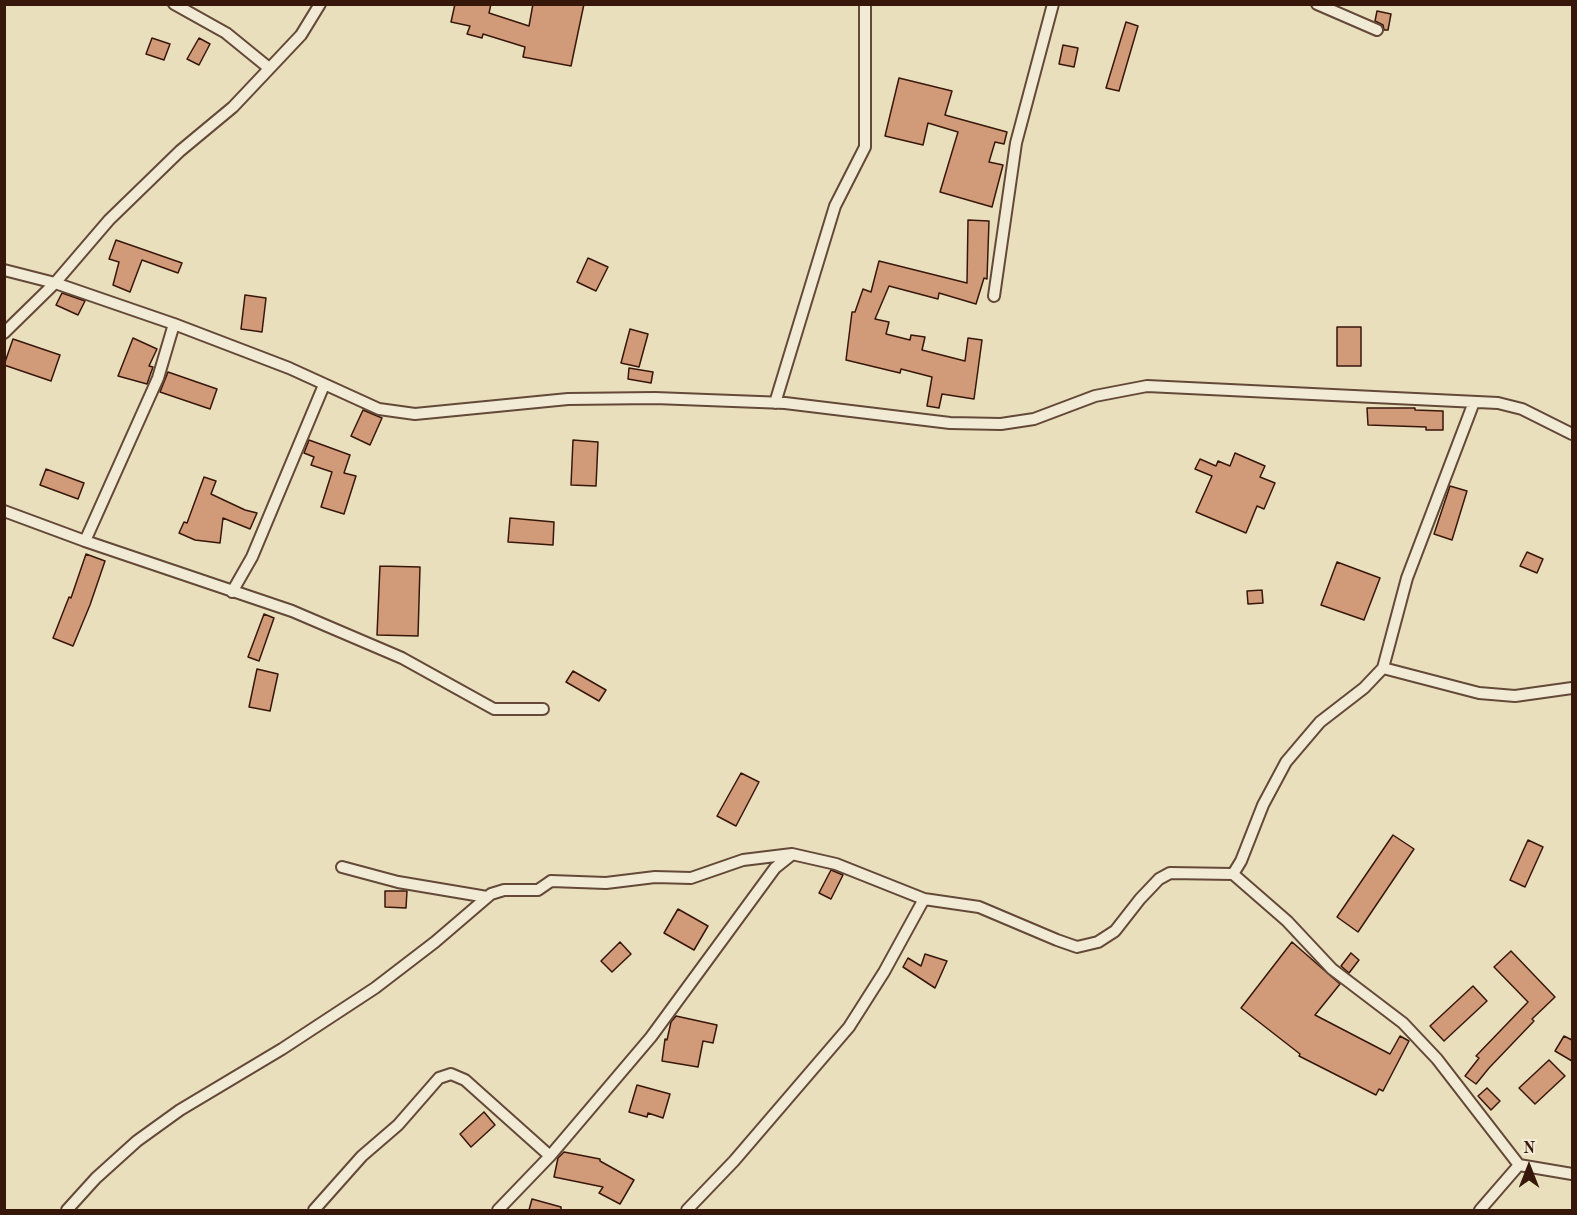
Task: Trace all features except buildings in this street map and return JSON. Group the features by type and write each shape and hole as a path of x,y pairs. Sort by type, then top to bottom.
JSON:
{"street":[{"path":"174,4 226,33 269,68"},
{"path":"4,333 55,283 109,220 180,151 233,107 301,34 320,4"},
{"path":"775,402 835,206 865,147 866,4"},
{"path":"994,297 1016,143 1053,4"},
{"path":"1317,4 1377,30"},
{"path":"4,270 55,283 174,324 289,368 379,409 415,414 598,398 655,398 775,402 950,423 1001,424 1034,419 1095,396 1147,386 1498,403 1522,409 1572,434"},
{"path":"85,541 158,378 174,324"},
{"path":"232,592 252,557 324,385"},
{"path":"1233,874 1241,861 1263,805 1286,762 1320,722 1364,688 1383,668 1407,578 1474,402"},
{"path":"4,511 292,611 392,654 494,709 543,709"},
{"path":"1383,668 1479,693 1515,696 1572,688"},
{"path":"498,1210 550,1156 651,1037 775,868 792,854"},
{"path":"67,1210 96,1178 137,1141 180,1110 282,1049 375,988 435,942 487,897 504,890 538,890 551,880 606,883 655,877 691,878 743,860 792,854 836,864 924,898 980,907 1077,947 1098,942 1115,931 1140,898 1159,879 1170,873 1233,874 1287,921 1332,969 1403,1023 1437,1059 1519,1164 1572,1173"},
{"path":"342,867 398,882 487,897"},
{"path":"687,1210 734,1161 849,1028 884,972 924,898"},
{"path":"314,1210 362,1156 398,1125 439,1078 451,1074 458,1075 465,1080 550,1156"},
{"path":"1480,1210 1519,1164"}]}
